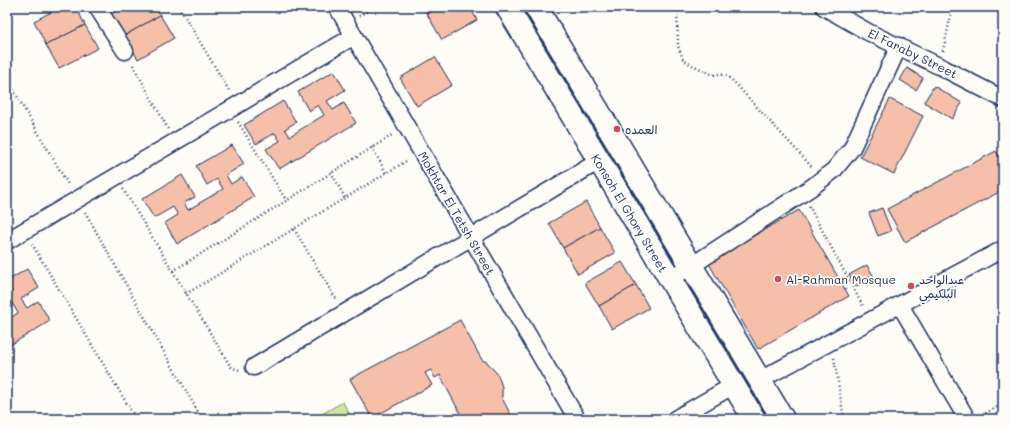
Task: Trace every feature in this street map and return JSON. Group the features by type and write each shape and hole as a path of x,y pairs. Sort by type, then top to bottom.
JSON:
{"street":[{"path":"97,7 125,51"},
{"name":"Mokhtar El Tetsh Street","path":"337,7 577,419"},
{"name":"Konsoh El Ghory Street","path":"507,7 754,419"},
{"path":"536,7 783,419"},
{"name":"El Faraby Street","path":"824,7 868,32 900,46 1003,99"},
{"path":"7,241 354,36"},
{"path":"670,279 803,194 834,170 852,148 900,46"},
{"path":"254,367 600,161"},
{"path":"760,380 1003,249"},
{"path":"900,304 973,417"},
{"path":"675,419 734,385"}],"path":[{"path":"180,7 286,200"},
{"path":"677,7 678,46 683,59 688,64 713,75 720,74 727,76 733,81 824,179"},
{"path":"943,7 952,10 959,7"},
{"path":"940,66 952,10"},
{"path":"125,51 175,142"},
{"path":"7,79 78,200 202,419"},
{"path":"173,271 406,126"},
{"path":"372,147 386,173"},
{"path":"186,294 421,152"},
{"path":"331,172 345,198"},
{"path":"116,177 232,368 244,371 254,367"},
{"path":"803,194 870,320"},
{"path":"294,229 344,314"},
{"path":"24,231 136,419"},
{"path":"832,341 844,419"},
{"path":"973,417 1003,404"}],"green space":[{"path":"343,402 352,419 313,419"}],"building":[{"path":"61,7 76,7 85,25 46,45 34,21"},
{"path":"123,7 155,7 160,15 124,36 111,14"},
{"path":"424,7 439,7 427,14"},
{"path":"439,7 470,7 477,20 442,40 427,14"},
{"path":"160,15 174,38 138,59 124,36"},
{"path":"85,25 98,48 59,68 46,45"},
{"path":"435,57 452,85 417,106 400,78"},
{"path":"907,68 923,78 916,90 900,80"},
{"path":"334,71 345,90 327,101 333,110 344,103 356,123 279,169 266,149 280,141 275,133 256,144 244,125 283,101 296,122 285,129 290,136 324,115 318,105 309,111 298,92"},
{"path":"934,86 962,103 952,119 924,102"},
{"path":"890,99 923,116 894,174 860,157"},
{"path":"232,145 244,164 226,175 231,184 242,177 254,197 177,244 165,223 178,215 173,207 154,218 142,199 182,175 195,197 184,203 188,210 223,189 217,179 207,185 196,166"},
{"path":"996,151 1003,163 1003,190 905,242 887,209"},
{"path":"586,202 600,227 563,248 549,223"},
{"path":"882,208 891,231 878,236 869,213"},
{"name":"Al-Rahman Mosque","path":"799,210 849,296 758,349 708,262"},
{"path":"600,227 615,253 578,274 563,248"},
{"path":"622,262 636,285 599,306 585,283"},
{"path":"867,265 874,277 856,287 849,275"},
{"path":"27,269 39,288 21,299 27,308 38,301 50,321 7,347 7,320 18,313 12,303 7,307 7,281"},
{"path":"636,285 649,308 612,329 599,306"},
{"path":"460,320 482,360 487,362 498,375 502,387 502,398 513,419 463,419 440,375 435,378 431,370 425,373 432,385 372,418 350,379"}],"place":[{"name":"العمده","path":"617,129"},
{"name":"Al-Rahman Mosque","path":"778,279"},
{"name":"عبدالواحد البلكيمي","path":"911,286"}]}
